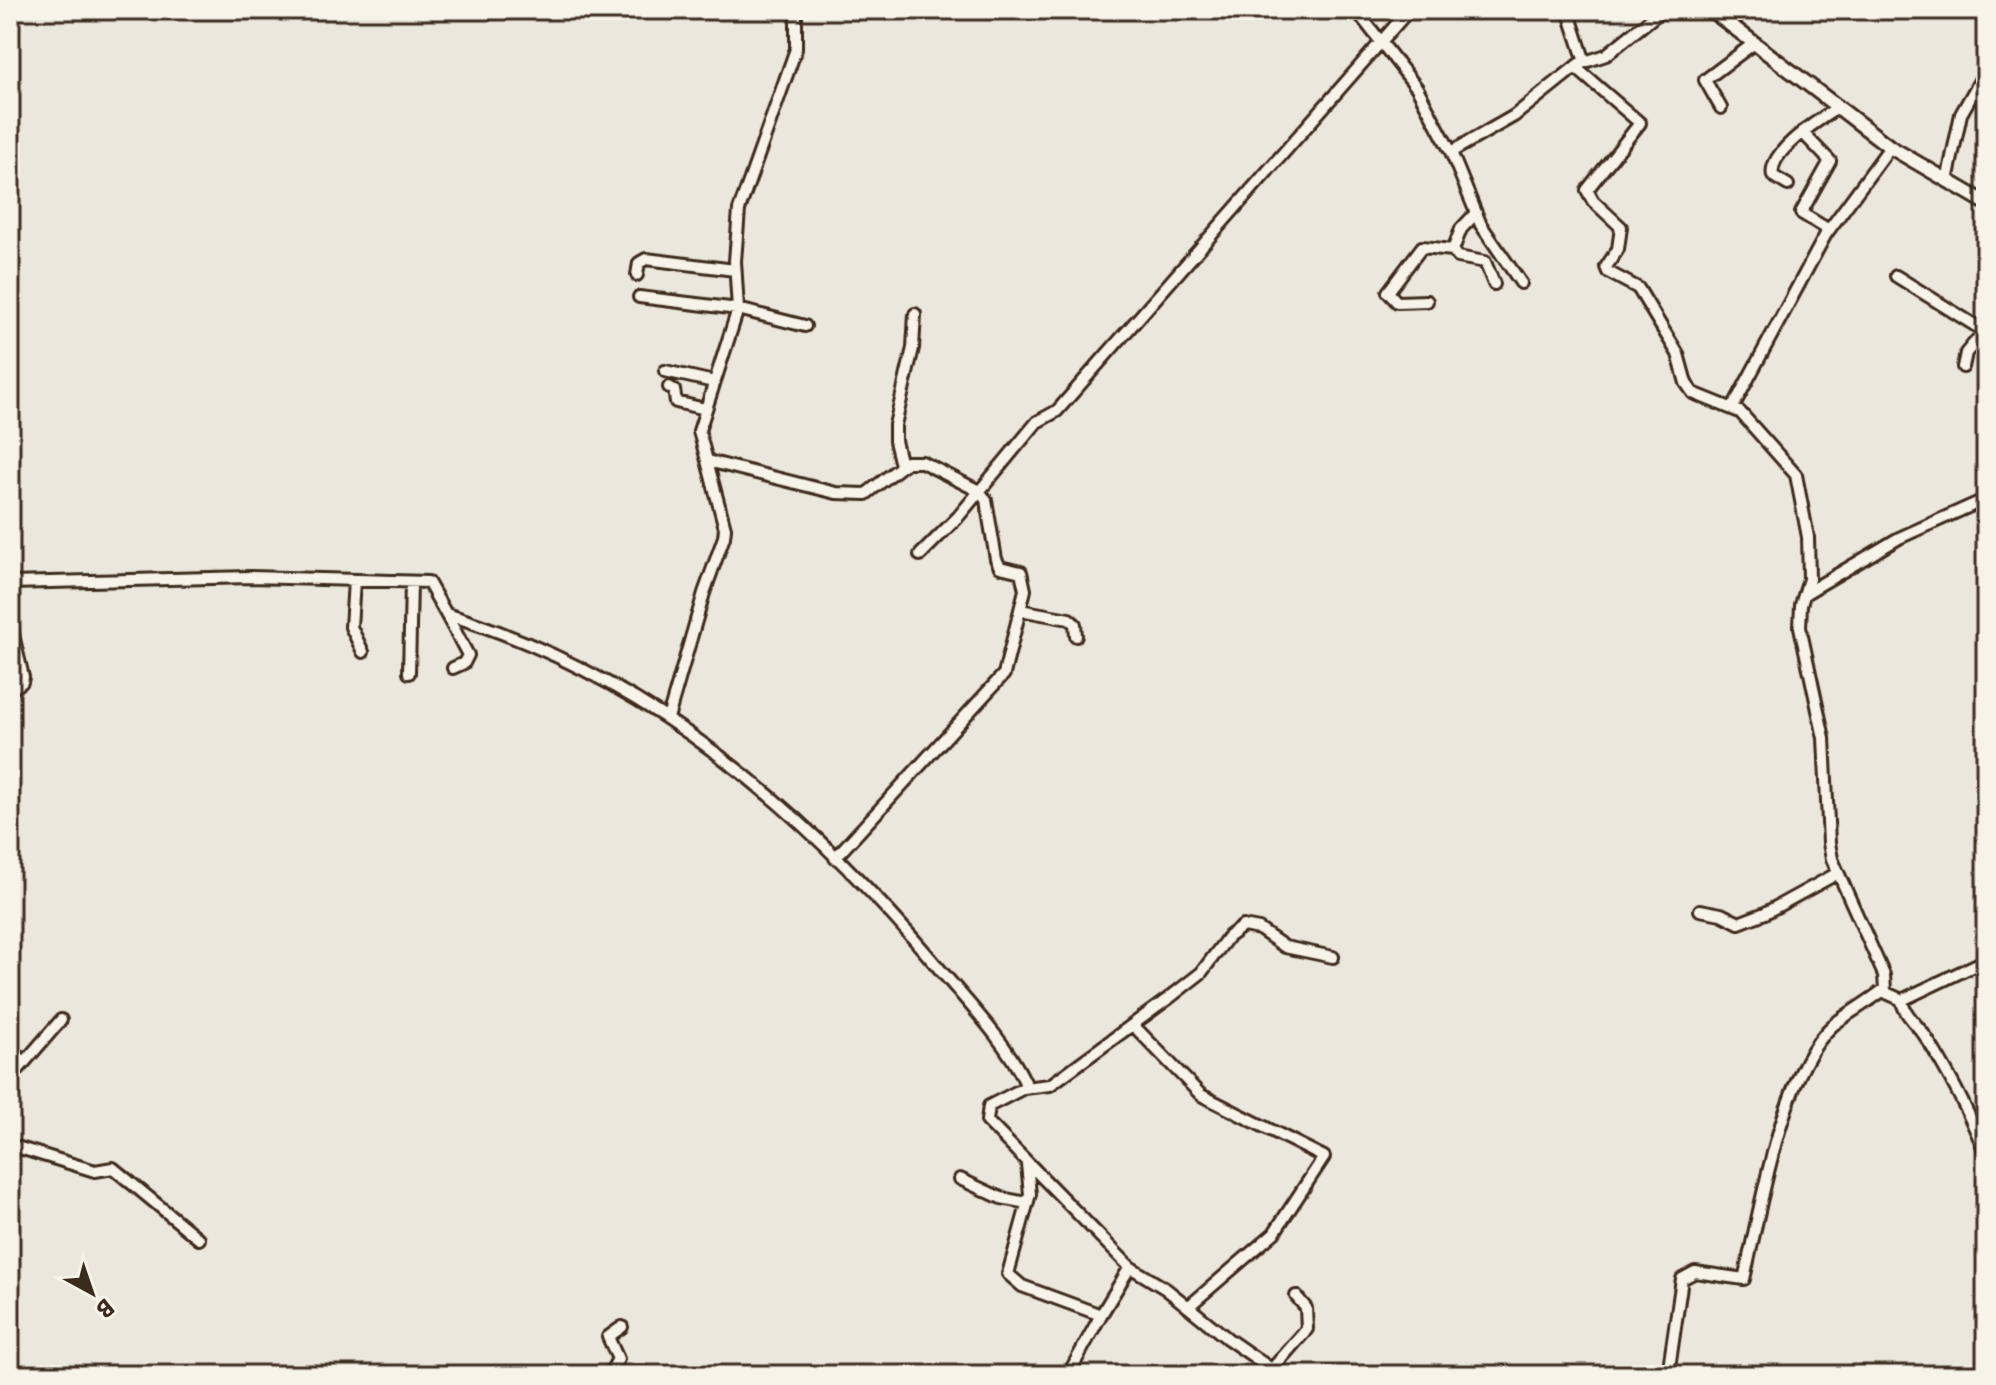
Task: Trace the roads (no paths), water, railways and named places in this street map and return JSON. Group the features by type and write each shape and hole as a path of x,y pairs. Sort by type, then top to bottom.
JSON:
{"street":[{"path":"668,718 704,593 724,537 725,528 708,461 699,440 705,409 738,309 735,270 739,210 796,49 796,10"},
{"path":"1356,10 1417,88 1451,152 1476,213 1521,283"},
{"path":"920,555 1037,422 1057,411 1149,309 1409,10"},
{"path":"1568,10 1580,65 1640,123 1587,190 1593,201 1621,227 1618,249 1606,267 1608,272 1638,288 1678,354 1693,393 1733,407 1796,475 1807,518 1809,579 1801,605 1800,627 1824,738 1829,843 1838,873 1884,975 1885,990"},
{"path":"1451,152 1514,116 1580,65 1606,55 1662,10"},
{"path":"1711,10 1890,147 1986,203"},
{"path":"1721,108 1705,80 1753,44"},
{"path":"1947,181 1961,114 1986,70"},
{"path":"1788,185 1773,176 1771,170 1802,132 1837,108"},
{"path":"1802,132 1830,161 1801,213 1829,230"},
{"path":"1733,407 1829,230 1890,147"},
{"path":"1453,250 1461,229 1476,213"},
{"path":"1427,301 1397,302 1388,292 1422,247 1453,250 1458,257 1485,262 1494,284"},
{"path":"637,275 639,263 646,259 735,270"},
{"path":"1896,276 1985,330 1966,353 1963,367"},
{"path":"639,297 738,309 805,326"},
{"path":"901,465 895,425 913,348 915,314"},
{"path":"665,371 714,382"},
{"path":"669,387 674,390 676,402 705,409"},
{"path":"708,461 836,493 857,495 874,490 901,465 922,462 979,491 990,512 996,559 1000,567 1021,572 1024,577 1020,610 1004,674 835,858"},
{"path":"1806,593 1899,538 1986,499"},
{"path":"10,583 251,577 429,583 468,655 464,663 453,668"},
{"path":"354,581 351,627 363,652"},
{"path":"409,673 411,582"},
{"path":"1020,610 1069,619 1075,624 1076,636"},
{"path":"446,614 529,641 668,718 735,764 909,933 1019,1071 1024,1088"},
{"path":"10,622 23,677 22,682 10,690"},
{"path":"1700,910 1721,914 1739,923 1765,913 1838,873"},
{"path":"1296,1296 1306,1308 1307,1329 1276,1372 1130,1267 987,1121 985,1113 995,1100 1024,1088 1050,1085 1133,1025 1201,973 1228,937 1243,926 1259,929 1285,947 1333,957"},
{"path":"1902,1000 1986,960"},
{"path":"1885,990 1902,1000"},
{"path":"1668,1375 1682,1279 1695,1272 1744,1279 1750,1241 1776,1144 1799,1077 1832,1026 1885,990"},
{"path":"1902,1000 1903,1008 1923,1033 1960,1095 1986,1154"},
{"path":"10,1079 61,1020"},
{"path":"1133,1025 1201,1095 1324,1157 1274,1233 1188,1307"},
{"path":"10,1047 24,1063"},
{"path":"10,1145 95,1171 113,1168 199,1239"},
{"path":"1026,1162 1031,1185 1008,1274 1022,1286 1101,1315"},
{"path":"960,1179 1001,1198 1027,1203"},
{"path":"1070,1375 1130,1267"},
{"path":"609,1375 618,1359 608,1337 622,1327"},
{"path":"1007,1375 1023,1375"}]}
